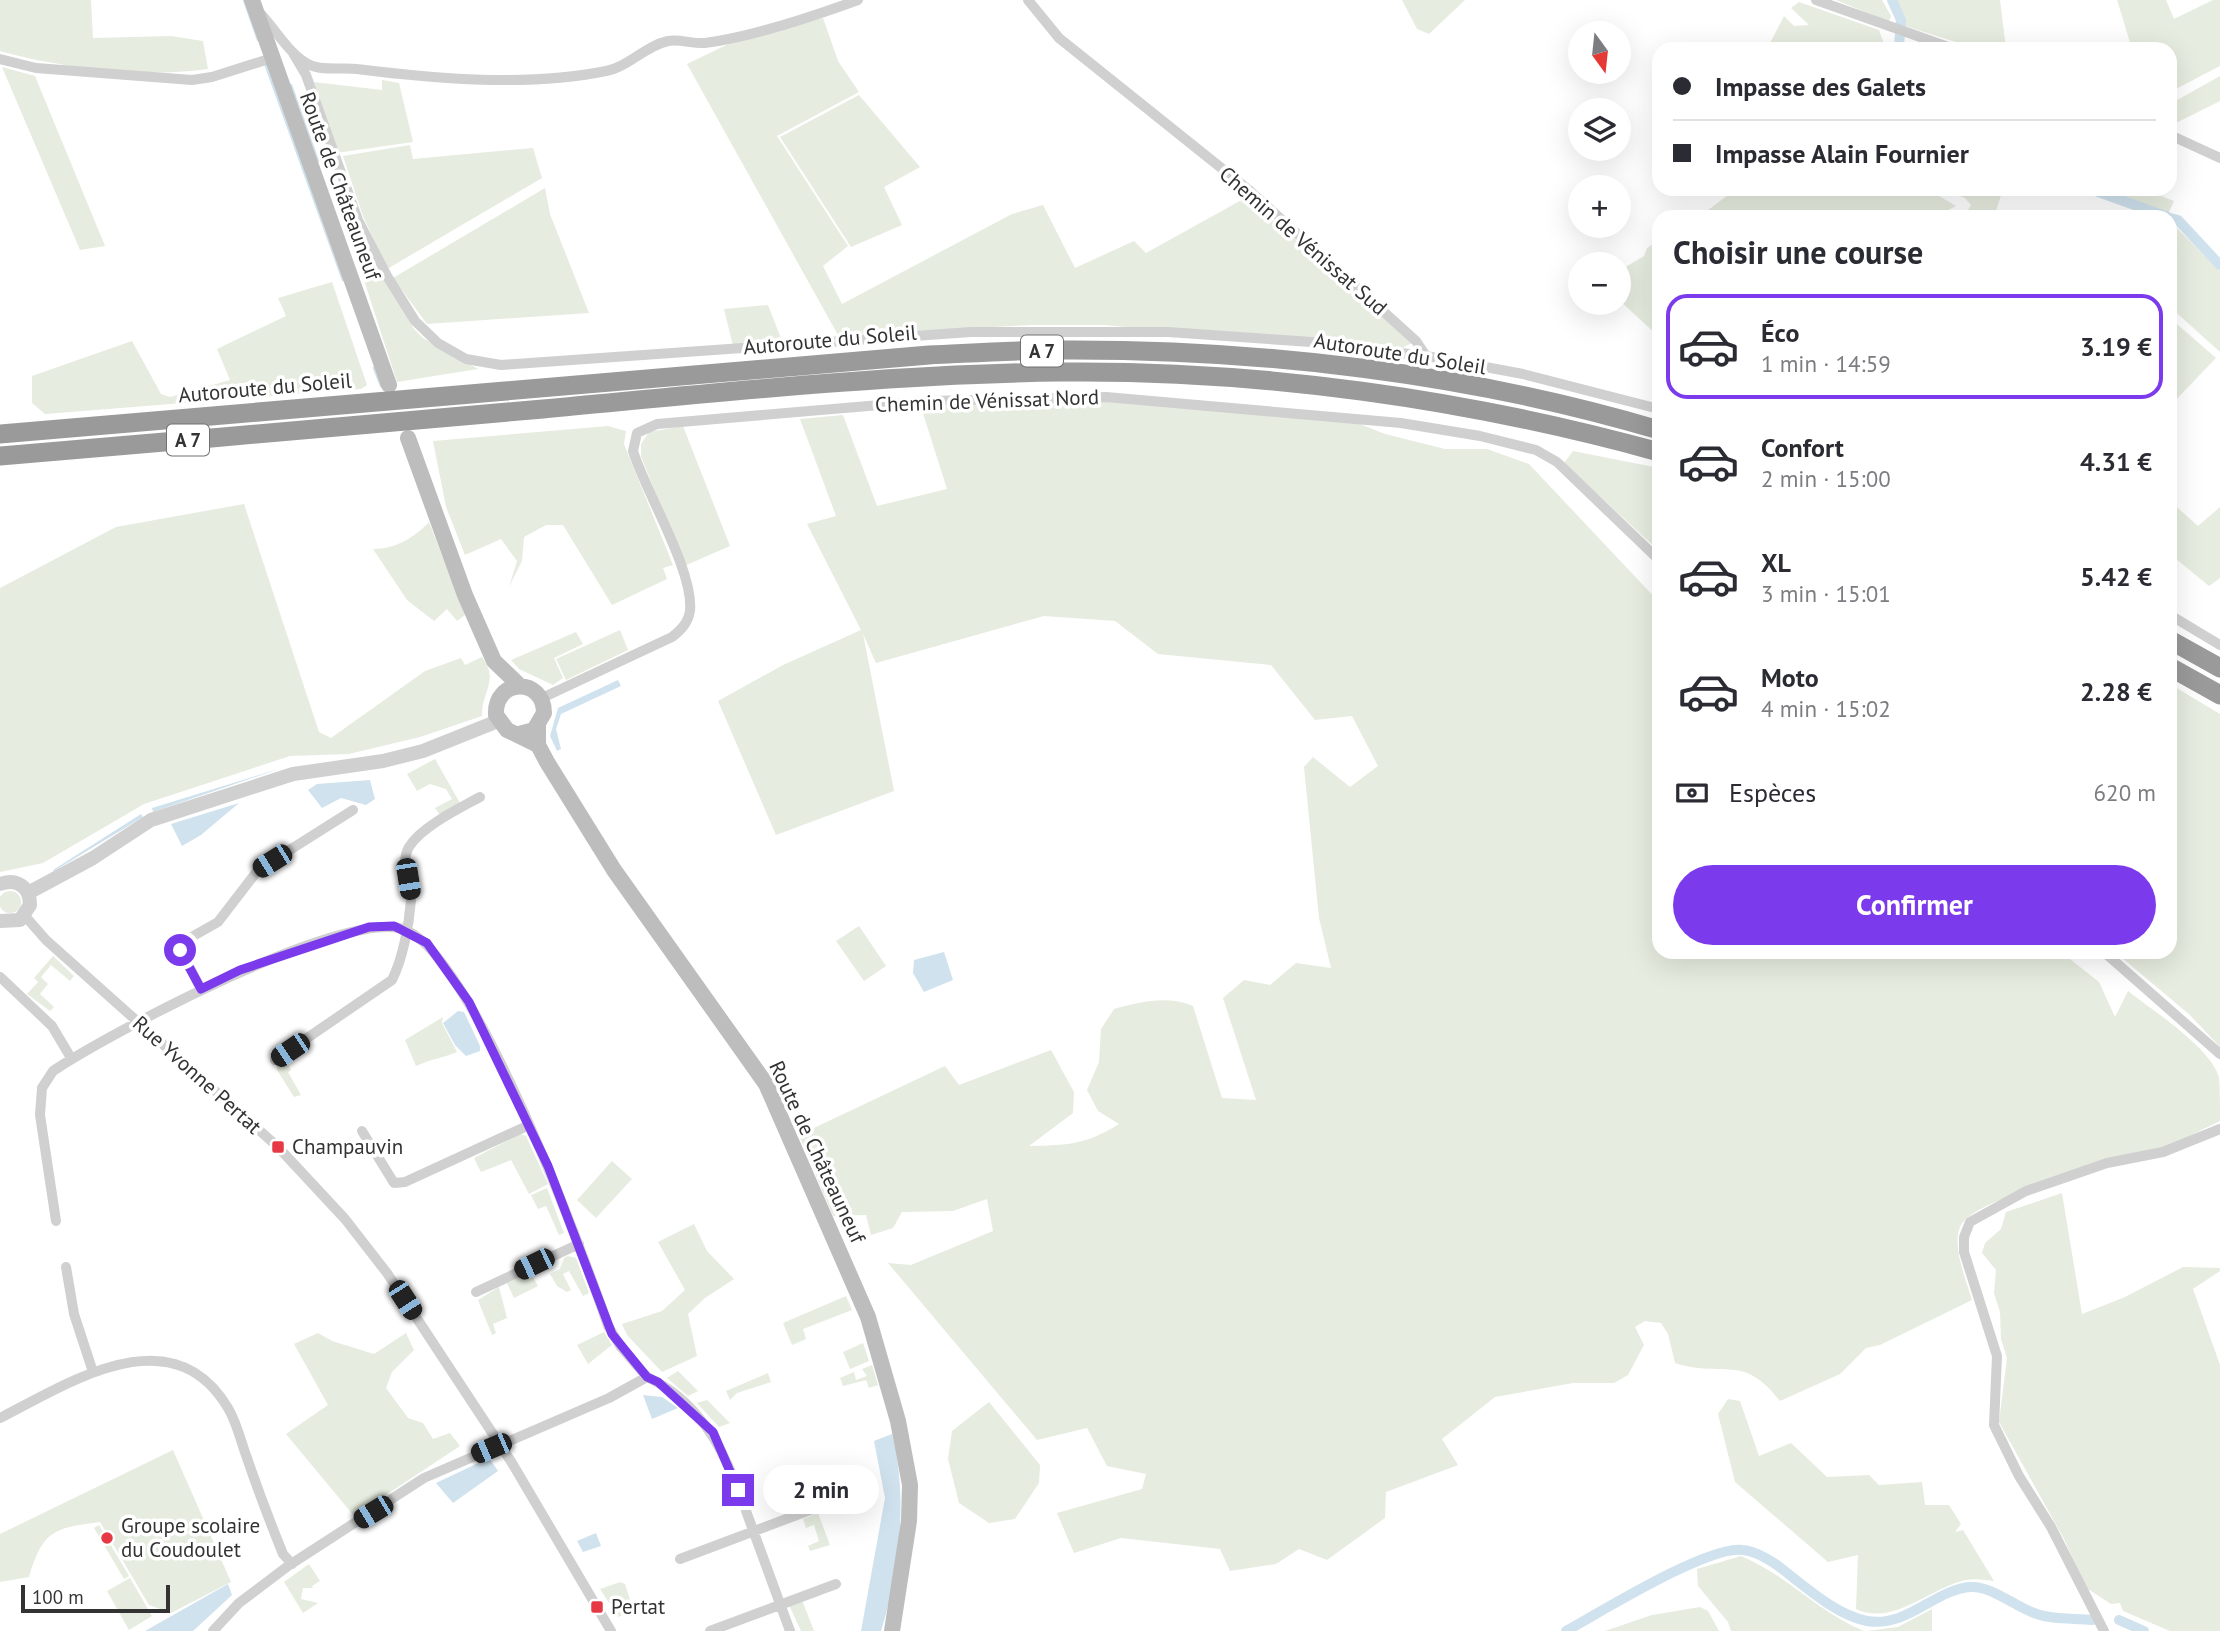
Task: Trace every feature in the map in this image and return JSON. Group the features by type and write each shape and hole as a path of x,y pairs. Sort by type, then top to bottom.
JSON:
{"highway":[{"name":"Autoroute du Soleil","path":"0,434 929,355 1062,350 1309,363 1449,382 1569,407 1652,428"},
{"name":"Autoroute du Soleil","path":"0,456 798,386 1064,372 1287,383 1396,397 1508,416 1652,450"},
{"path":"2177,644 2220,668"},
{"path":"2177,671 2220,695"}],"main road":[{"name":"Route de Châteauneuf","path":"253,4 389,385"},
{"path":"408,438 465,595 494,661 500,696"},
{"path":"494,661 519,685 536,691 542,698 544,713 538,726 538,745"},
{"path":"498,721 496,708 500,696 508,688 519,685"},
{"name":"Route de Châteauneuf","path":"498,721 507,730 538,745 614,870 766,1084 868,1317 898,1421 910,1485 909,1521 892,1631"},
{"path":"519,734 538,726"}],"street":[{"path":"293,53 312,66 406,76 575,76 610,70 641,51 669,41 702,43 725,39 814,16 858,0"},
{"name":"Chemin de Vénissat Sud","path":"1028,0 1059,38 1250,191 1416,341 1426,356"},
{"path":"1816,0 1933,42"},
{"path":"253,4 279,32 306,75 358,220 387,276 425,334 466,359 501,365 971,332 1168,332 1311,342 1426,356 1522,374 1652,407"},
{"path":"0,59 36,68 192,80 212,77 272,58"},
{"path":"2177,138 2220,158"},
{"name":"Chemin de Vénissat Nord","path":"542,698 672,637 688,620 690,598 684,576 633,451 637,433 645,427 669,422 927,401 1105,397 1401,423 1480,436 1536,450 1557,462 1652,553"},
{"path":"2177,619 2220,645"},
{"path":"28,893 93,858 151,820 293,774 383,761 423,751 498,721"},
{"path":"275,1060 392,980 398,968 411,898 405,860 410,844 444,817 480,797"},
{"path":"201,989 180,950 181,943 218,922 258,870 353,810"},
{"path":"0,884 16,882 28,893 30,905 25,916 13,922 0,921"},
{"name":"Rue Yvonne Pertat","path":"25,916 46,940 278,1147 345,1219 387,1273 500,1444 611,1631"},
{"path":"57,1221 39,1097 53,1071 71,1058 240,970 369,927 383,925 405,930 427,943 469,1002 548,1166 612,1334 647,1377 666,1389 713,1432 738,1490"},
{"path":"2112,959 2220,1054"},
{"path":"0,976 52,1026 71,1058"},
{"path":"362,1131 394,1183 405,1182 527,1126"},
{"path":"2104,1631 2051,1527 2019,1476 1994,1425 1997,1356 1964,1252 1964,1237 1970,1222 1981,1213 2026,1191 2107,1163 2163,1152 2220,1129"},
{"path":"476,1292 579,1244"},
{"path":"66,1267 74,1314 93,1372"},
{"path":"0,1418 93,1372 126,1361 161,1361 183,1367 213,1389 229,1410 289,1566"},
{"path":"213,1631 239,1603 289,1566 424,1478 609,1398 647,1377"},
{"path":"680,1559 842,1498"},
{"path":"746,1511 790,1631"},
{"path":"713,1630 836,1584"}],"shaded area":[{"path":"0,0 91,0 93,38 171,36 203,41 208,69 184,72 104,70 0,51"},
{"path":"1402,0 1465,0 1429,34 1417,29"},
{"path":"1836,0 1882,0 1891,16 1889,22"},
{"path":"1894,0 2000,0 2005,42 1956,42 1905,26 1904,15"},
{"path":"2117,0 2166,0 2174,19 2213,0 2220,0 2220,66 2177,88 2177,42 2130,42"},
{"path":"1799,2 1879,30 1883,42 1771,42 1784,16 1794,26 1809,25 1791,8"},
{"path":"823,18 838,61 859,92 777,136 848,246 823,266 842,304 1012,214 1043,205 1075,268 1134,241 1146,253 1247,197 1414,342 1396,351 1104,325 1031,325 838,335 687,64 745,36"},
{"path":"2,67 35,76 105,246 80,250"},
{"path":"2220,76 2220,101 2177,122 2177,100"},
{"path":"382,80 399,83 413,142 336,153 314,82 382,90"},
{"path":"859,95 920,167 884,187 902,225 851,247 780,137"},
{"path":"410,145 413,159 533,148 542,178 387,269 363,216 343,156"},
{"path":"545,188 550,214 589,313 427,324 393,278"},
{"path":"1727,196 1939,196 1956,206 1948,210 1708,210"},
{"path":"1960,196 2001,196 1996,210 1968,210 1971,205"},
{"path":"2096,196 2161,196 2174,201 2170,210 2135,210"},
{"path":"2177,228 2220,271 2220,352 2177,313"},
{"path":"1652,245 1652,331 1631,311 1631,264 1644,256 1647,248"},
{"path":"371,259 414,329 423,338 478,369 397,382 359,265"},
{"path":"332,282 367,385 361,389 45,414 32,403 32,376 132,341 161,394 170,397 230,380 217,349 286,316 278,298"},
{"path":"768,305 782,341 733,346 724,309"},
{"path":"2177,324 2216,358 2177,399"},
{"path":"1106,401 1355,422 1385,434 1445,449 1487,449 1529,464 1652,595 1652,959 2070,959 2099,982 2115,1017 2128,991 2193,1042 2213,1065 2219,1077 2220,1121 2161,1150 2047,1183 1990,1204 1970,1216 1960,1227 1958,1244 1972,1300 1880,1345 1866,1348 1840,1374 1780,1401 1767,1386 1743,1372 1675,1363 1668,1334 1661,1323 1645,1321 1635,1327 1644,1345 1628,1375 1614,1383 1573,1383 1495,1397 1442,1439 1458,1465 1386,1492 1385,1518 1327,1560 1299,1549 1276,1564 1230,1571 1220,1549 1121,1538 1074,1553 1057,1513 1142,1489 1146,1474 1107,1466 1087,1428 1037,1440 888,1263 911,1265 993,1231 987,1199 953,1211 902,1212 893,1228 871,1235 866,1215 833,1216 799,1135 945,1066 959,1085 1051,1050 1074,1092 1073,1113 1029,1146 1086,1140 1119,1124 1098,1111 1087,1090 1099,1062 1101,1029 1114,1009 1163,1000 1193,1006 1222,1098 1256,1100 1223,998 1244,980 1270,985 1296,963 1331,968 1319,918 1304,767 1313,757 1350,787 1378,766 1352,716 1315,720 1271,665 1158,654 1115,621 1044,616 876,663 863,634 894,791 776,835 718,701 783,665 861,630 807,524 836,516 800,419 843,415 877,506 947,489 921,407"},
{"path":"608,426 626,431 624,444 673,565 663,568 667,579 612,605 563,525 546,525 524,537 522,561 509,587 517,561 501,539 465,555 446,507 433,441"},
{"path":"683,426 730,546 684,566 641,456 641,444 649,432"},
{"path":"1573,451 1652,467 1652,545 1564,463"},
{"path":"244,504 319,732 331,738 425,671 461,658 465,665 482,657 487,665 490,679 482,716 420,737 349,754 290,756 144,804 43,863 0,872 0,588 116,527"},
{"path":"2177,507 2198,526 2220,507 2220,578 2209,586 2177,560"},
{"path":"429,522 465,615 457,621 447,609 434,621 407,600 373,549 404,542"},
{"path":"620,630 628,650 566,680 556,659"},
{"path":"576,632 583,644 554,658 563,678 553,685 519,669 511,660"},
{"path":"2177,688 2220,714 2220,1047 2190,1015 2123,959 2177,959"},
{"path":"435,759 460,803 440,815 435,808 452,799 446,789 430,784 417,791 407,774"},
{"path":"10,891 18,894 21,902 18,910 10,913 2,910 -1,902 2,894"},
{"path":"859,926 886,966 864,981 836,941"},
{"path":"53,956 74,976 70,981 51,965 41,977 48,984 40,994 54,1007 50,1011 27,994 38,982 34,978"},
{"path":"443,1017 442,1023 457,1052 416,1066 405,1040"},
{"path":"285,1059 291,1070 288,1072 301,1095 294,1097 277,1070 277,1064"},
{"path":"520,1134 526,1136 548,1184 529,1194 511,1160 481,1172 474,1158"},
{"path":"612,1161 632,1179 596,1218 577,1200"},
{"path":"547,1188 564,1233 559,1235 546,1206 538,1209 531,1195"},
{"path":"2062,1193 2082,1314 2125,1297 2183,1267 2220,1268 2220,1271 2193,1289 2220,1365 2220,1631 2170,1631 2123,1611 2120,1603 2111,1604 2085,1587 2064,1539 1999,1422 2007,1358 2001,1339 2000,1312 1994,1293 1996,1270 1982,1253 1985,1243 2001,1229 2006,1212"},
{"path":"694,1224 707,1251 734,1279 705,1298 688,1314 697,1356 662,1372 627,1335 622,1324 662,1311 685,1290 658,1242"},
{"path":"564,1258 576,1258 589,1293 583,1296 569,1271 563,1274 571,1290 567,1292 557,1286 550,1274 560,1269"},
{"path":"530,1272 538,1286 514,1298 507,1283"},
{"path":"499,1287 507,1318 493,1324 496,1333 492,1335 478,1300"},
{"path":"846,1296 852,1310 803,1329 806,1339 792,1345 783,1323"},
{"path":"604,1332 612,1345 588,1364 577,1345"},
{"path":"318,1333 332,1341 374,1354 406,1333 414,1350 392,1372 386,1388 408,1418 423,1423 433,1439 450,1433 460,1446 354,1516 286,1434 328,1405 294,1344"},
{"path":"863,1343 869,1361 850,1369 843,1352"},
{"path":"872,1365 878,1385 869,1388 866,1380 843,1386 840,1378 854,1372 856,1380 867,1376 862,1369"},
{"path":"678,1371 698,1391 688,1396 667,1378"},
{"path":"768,1373 771,1382 737,1393 730,1400 726,1391"},
{"path":"1728,1399 1740,1401 1759,1456 1791,1443 1827,1477 1869,1475 1879,1485 1922,1482 1925,1505 1949,1505 1961,1524 1955,1532 1963,1530 1994,1581 1966,1580 1898,1610 1884,1613 1856,1609 1858,1555 1828,1562 1735,1482 1718,1414"},
{"path":"707,1400 730,1423 719,1427 697,1403"},
{"path":"989,1402 1040,1465 1039,1483 1015,1519 989,1523 959,1503 948,1459 952,1431"},
{"path":"173,1450 231,1582 171,1613 149,1605 100,1522 71,1527 53,1534 40,1549 29,1577 0,1582 0,1534"},
{"path":"818,1513 830,1545 810,1551 808,1546 819,1541 814,1525 806,1528 803,1519"},
{"path":"99,1525 129,1576 124,1579 94,1528"},
{"path":"1741,1556 1773,1573 1832,1614 1864,1631 1731,1631 1728,1622 1698,1586 1697,1569"},
{"path":"309,1564 320,1581 312,1586 313,1588 303,1588 301,1599 318,1603 303,1613 284,1582"},
{"path":"130,1578 152,1616 129,1630 107,1591"},
{"path":"620,1582 625,1584 632,1606 630,1612 618,1617 600,1589"},
{"path":"802,1600 814,1631 801,1631 789,1605"},
{"path":"1700,1607 1708,1611 1719,1631 1605,1631 1652,1615"},
{"path":"1932,1609 1932,1631 1866,1631 1898,1627"}],"water":[{"path":"618,680 621,686 561,714 556,729 561,749 557,751 550,736 558,708"},
{"path":"282,768 153,812 152,808"},
{"path":"370,780 375,799 366,805 341,798 322,808 308,790 317,784"},
{"path":"239,803 201,835 182,846 171,824"},
{"path":"141,814 143,817 53,870"},
{"path":"944,952 953,980 924,992 913,973 914,960"},
{"path":"458,1011 464,1012 480,1046 480,1051 466,1056 455,1045 443,1023"},
{"path":"643,1395 662,1397 678,1408 652,1419"},
{"path":"892,1434 900,1482 897,1558 881,1631 861,1631 885,1498 874,1441"},
{"path":"489,1458 498,1471 453,1503 436,1483"},
{"path":"596,1533 601,1546 583,1552 577,1541"},
{"path":"228,1584 232,1595 193,1631 145,1631"}],"waterway":[{"path":"244,0 258,40"},
{"path":"1892,0 1901,20 1899,42"},
{"path":"266,66 343,280"},
{"path":"291,85 318,161"},
{"path":"2110,196 2148,210"},
{"path":"2177,220 2220,265"},
{"path":"374,368 381,386"},
{"path":"1566,1631 1681,1568 1727,1551 1743,1550 1773,1563 1831,1606 1867,1621 1895,1619 1945,1594 1971,1587 1987,1590 2041,1615 2092,1620"},
{"path":"2119,1620 2144,1631"}],"place":[{"name":"Champauvin","path":"278,1147"},
{"name":"Groupe scolaire du Coudoulet","path":"107,1538"},
{"name":"Pertat","path":"597,1607"}],"route":[{"path":"180,950 201,989 240,970 369,927 394,926 427,943 469,1002 548,1166 612,1334 647,1377 658,1382 713,1432 738,1490"}]}
